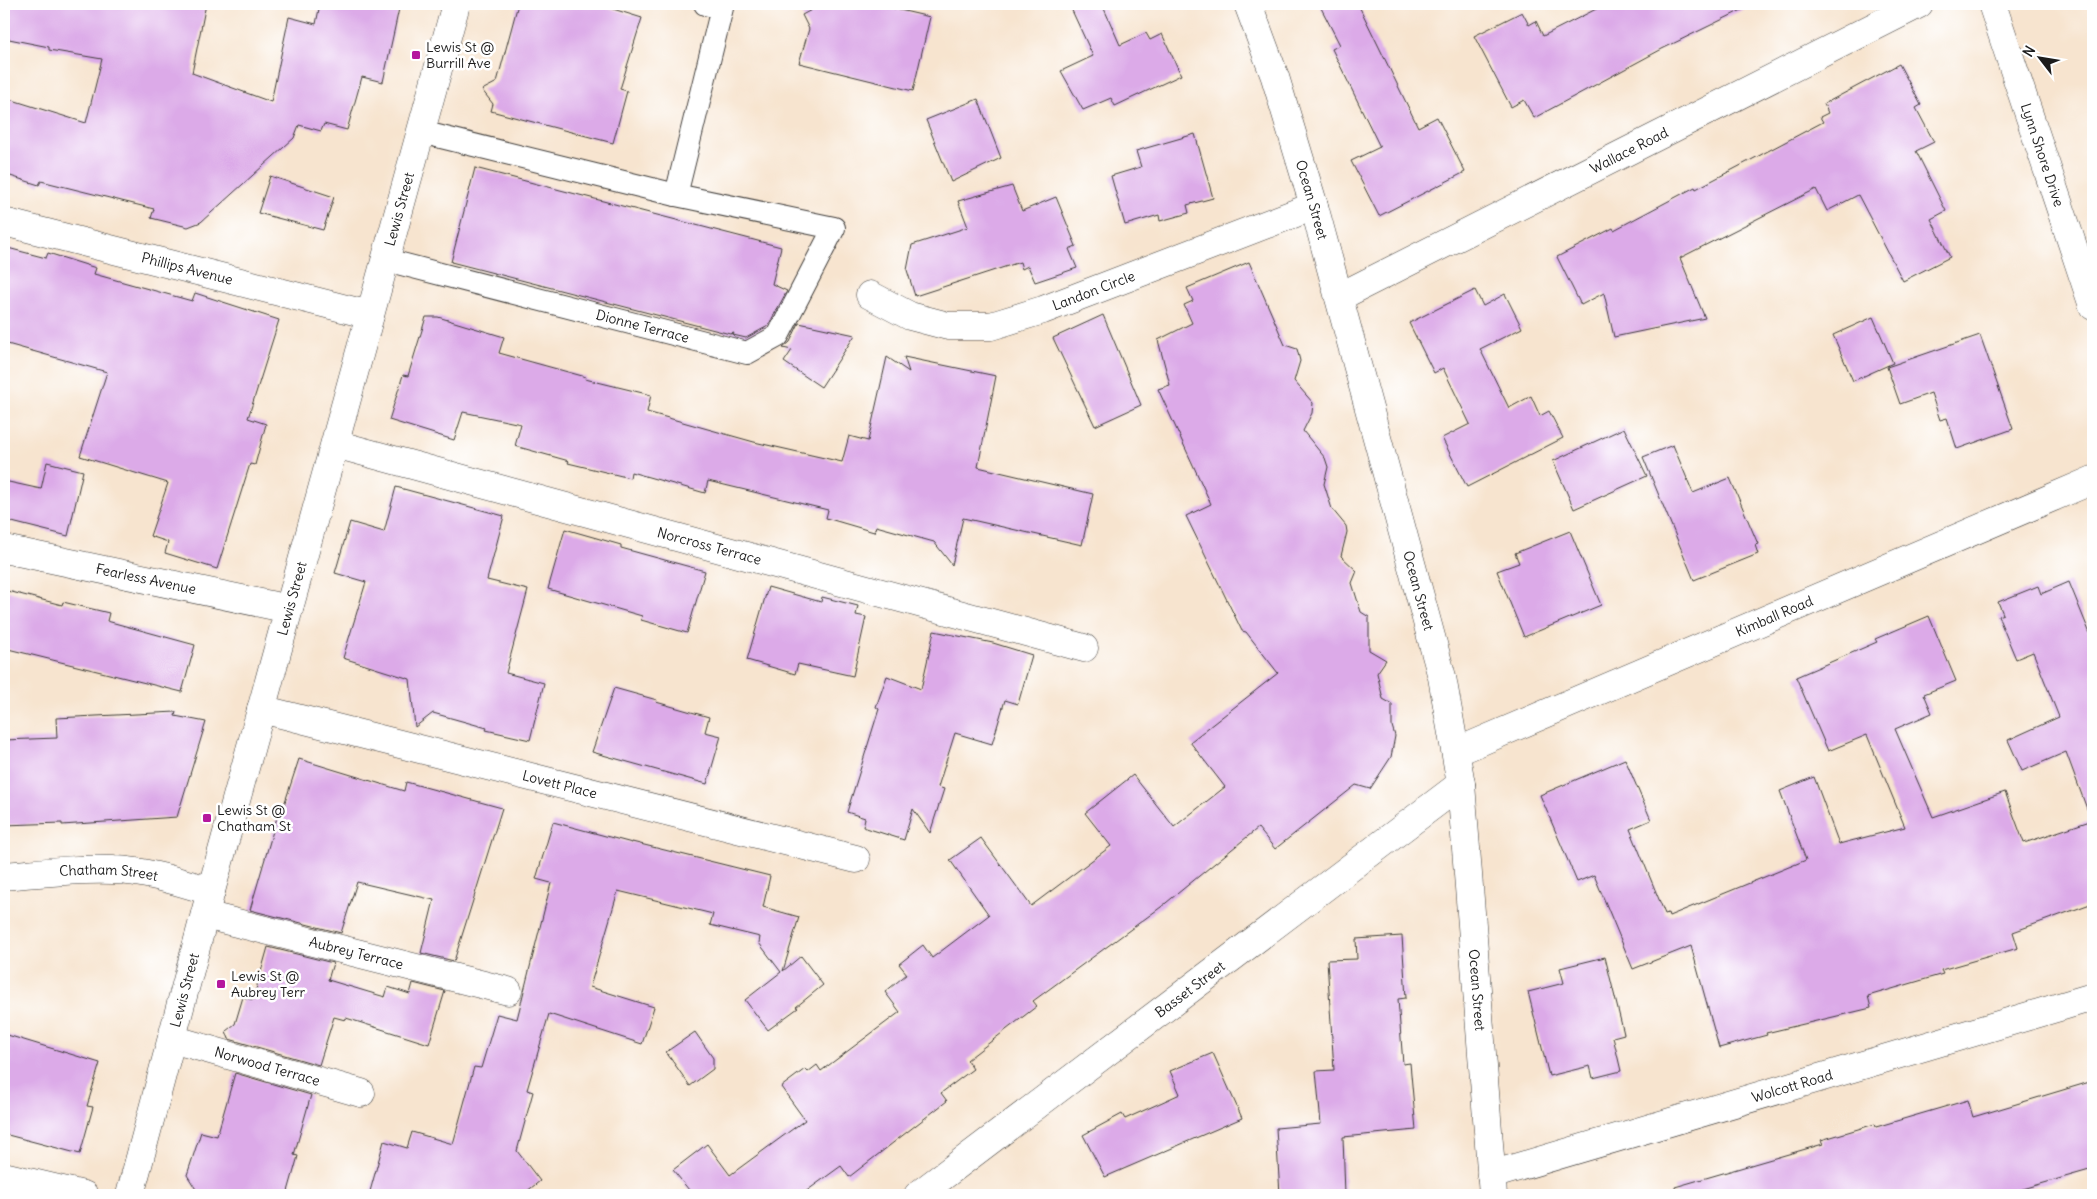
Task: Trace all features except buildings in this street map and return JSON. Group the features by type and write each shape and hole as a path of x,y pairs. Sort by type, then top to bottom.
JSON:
{"main road":[{"name":"Lewis Street","path":"130,1195 208,903 456,4"},
{"name":"Ocean Street","path":"1248,4 1275,77 1314,206 1442,677 1461,784 1492,1185"},
{"name":"Wallace Road","path":"1339,297 1919,4"},
{"name":"Lynn Shore Drive","path":"1992,4 2093,306"},
{"name":"Landon Circle","path":"870,296 910,316 938,324 948,326 991,326 1043,310 1314,206"},
{"name":"Phillips Avenue","path":"4,222 370,315"},
{"name":"Norcross Terrace","path":"335,444 1084,648"},
{"name":"Kimball Road","path":"1456,752 2093,480"},
{"name":"Fearless Avenue","path":"4,549 289,609"},
{"name":"Lovett Place","path":"262,710 856,859"},
{"name":"Basset Street","path":"918,1195 1461,784"},
{"name":"Chatham Street","path":"4,876 114,870 147,874 208,903"},
{"name":"Aubrey Terrace","path":"208,903 508,991"},
{"name":"Wolcott Road","path":"1492,1185 2093,997"},
{"name":"Norwood Terrace","path":"172,1039 361,1093"},
{"path":"4,1176 84,1195"}],"lane":[{"path":"421,132 676,195 722,8 705,4"},
{"name":"Dionne Terrace","path":"386,260 746,353 778,336 834,228 676,195"}],"place":[{"name":"Lewis St @ Burrill Ave","path":"416,55"},
{"name":"Lewis St @ Chatham St","path":"207,818"},
{"name":"Lewis St @ Aubrey Terr","path":"221,984"}]}
